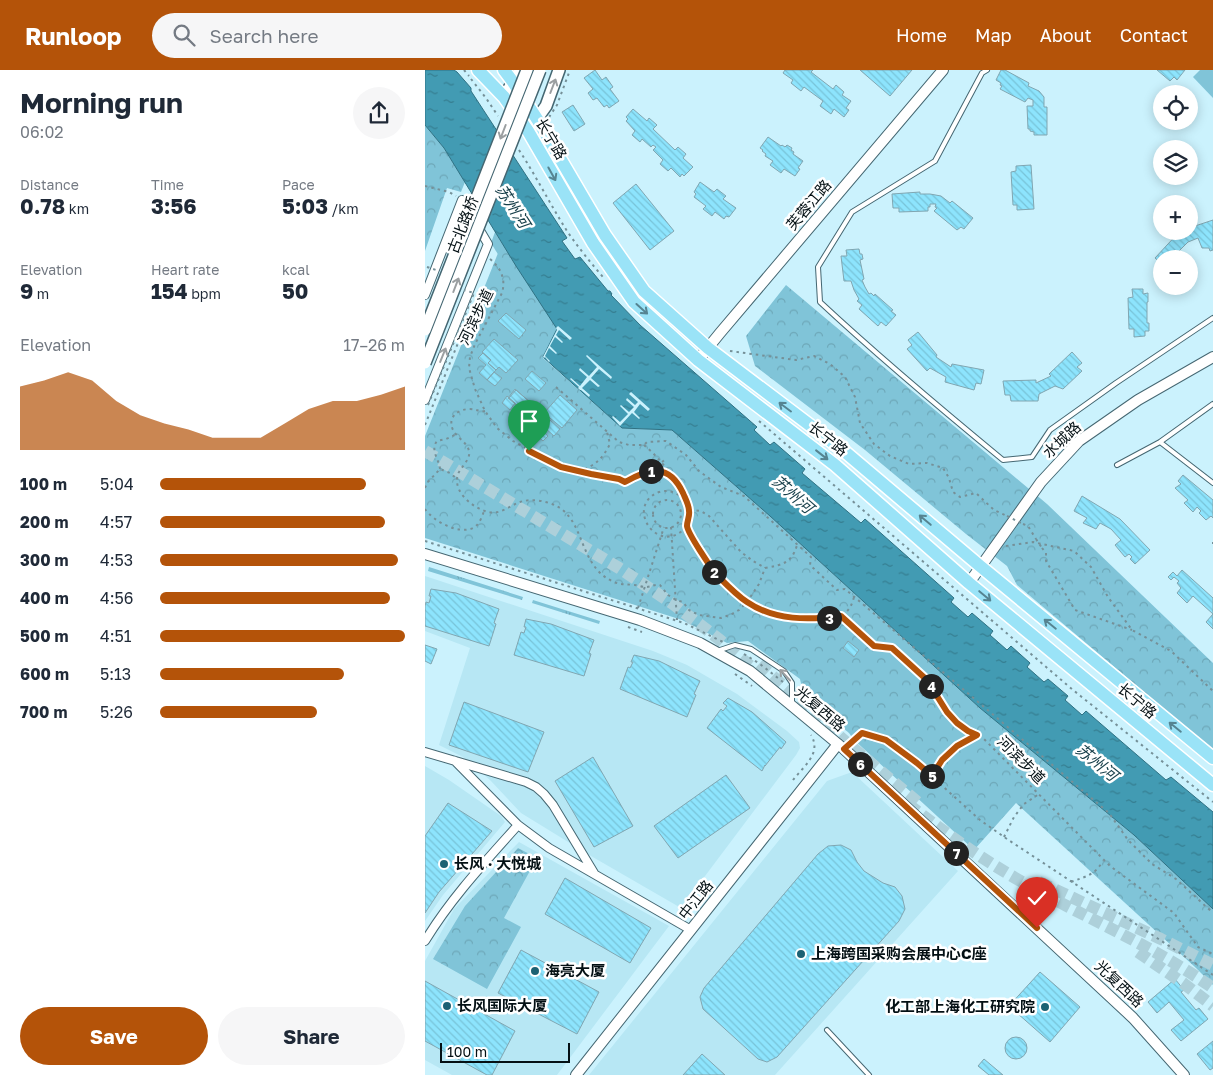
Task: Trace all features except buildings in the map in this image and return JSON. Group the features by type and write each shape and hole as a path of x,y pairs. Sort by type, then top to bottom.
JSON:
{"main road":[{"name":"长宁路","path":"478,70 504,97 528,131 593,243 634,302 699,360 835,465 969,583 1213,785"},
{"name":"长宁路","path":"504,70 540,123 605,235 644,291 708,348 844,451 1213,758"},
{"path":"504,97 520,70"},
{"name":"古北路桥","path":"425,330 527,70"},
{"name":"古北路桥","path":"425,363 540,70"},
{"path":"528,131 540,123 559,70"}],"street":[{"name":"芙蓉江路","path":"699,360 943,70"},
{"path":"427,403 488,244 462,200"},
{"path":"425,295 462,200"},
{"name":"水城路","path":"969,583 1041,482 1079,440 1137,400 1213,358"},
{"name":"光复西路","path":"425,554 640,620 700,643 750,671 841,746 1133,1018 1183,1075"},
{"name":"中江路","path":"576,1075 841,746"},
{"path":"425,752 526,782 537,788 553,805 595,875"},
{"path":"455,761 518,825 549,848 691,930"},
{"path":"425,940 464,886 518,825"}],"lane":[{"path":"987,70 982,73 935,161 852,212 818,267 820,302 1003,460 1032,457 1050,430 1213,318"},
{"path":"1117,465 1160,442 1213,404"},
{"path":"1160,442 1213,483"},
{"path":"714,651 735,645 751,649 784,672 792,683 792,705"},
{"path":"827,1030 869,1075"}],"path":[{"path":"540,123 557,105 570,70"},
{"path":"425,186 449,192 462,200"},
{"name":"河滨步道","path":"483,255 499,266 504,287 475,344 470,356 469,368 475,389 485,411 497,428 513,441 547,460 561,467 579,472 619,479 625,482 645,472 657,470 672,476 680,487 689,510 687,525"},
{"path":"427,403 474,293 455,286"},
{"path":"469,314 477,296"},
{"path":"425,425 465,324"},
{"path":"727,351 796,360 814,356 830,364 845,377 855,397 860,423 874,444 890,456 909,464 927,463 943,468 949,478 953,492 960,497 975,493 994,510 1027,526 1046,553 1046,561 1075,610 1132,630 1171,651 1213,691"},
{"path":"556,387 619,442 629,445 643,445 647,442 666,441 686,455 699,471 721,487 744,496 811,557 810,565 837,590 845,589 1109,813 1128,840 1152,864 1176,879 1213,913"},
{"path":"485,411 465,409 454,414 451,420 451,427 455,435 469,449 468,458 457,479 457,486 461,494 469,502 490,512 499,512 521,502 533,500 559,507 572,521 585,551 601,574 611,581 624,585 635,585 645,588 660,585 668,595 683,602 689,610 699,615 721,618 739,610 759,584 765,568"},
{"path":"579,472 595,464 605,454 610,444 607,432"},
{"path":"440,469 434,445 437,441 455,435"},
{"path":"643,445 662,462 685,489 686,501"},
{"path":"662,462 667,458"},
{"path":"440,469 451,473 457,479"},
{"path":"425,488 427,483 440,469"},
{"path":"686,501 679,494 671,491 663,491 656,494 647,503 643,511 649,528 661,536 672,536 682,531 687,525 715,573 747,602 776,615 817,619 841,616 847,613 853,604 854,597"},
{"path":"670,500 679,508 680,520 671,527 664,528 655,520 654,508 658,503 670,500"},
{"path":"425,509 432,518 451,528 463,529 473,529 481,520 484,510"},
{"path":"689,510 701,511 709,516 741,552 753,562 765,568 782,564 791,559 797,545"},
{"path":"671,527 677,620"},
{"path":"638,608 664,528"},
{"path":"993,548 1033,542 1074,551 1091,567 1107,597 1132,630"},
{"name":"河滨步道","path":"841,616 874,646 892,648 927,680 947,712 957,723 968,731 982,737 1110,866 1174,913 1198,947 1213,954"},
{"path":"628,627 645,633"},
{"path":"729,670 751,686"},
{"path":"793,780 813,756 816,748 815,740 810,732"},
{"path":"841,746 862,733 886,740 917,763 980,820 1213,975"},
{"path":"932,776 942,760 957,746 977,735"},
{"path":"1004,837 1014,817 1024,804 1039,794"},
{"path":"1071,882 1090,875 1097,870 1104,860"}],"shaded area":[{"path":"425,576 653,651 687,665 737,694 799,742 800,748 796,755 681,908 521,813 490,780 463,757 439,745 470,648 425,631"},
{"path":"425,766 501,816 505,822 443,895 425,921"},
{"path":"852,772 958,871 775,1075 589,1075 827,781"},
{"path":"519,842 669,926 557,1075 452,1075 425,1060 425,961 454,909"}],"green space":[{"path":"1200,70 1213,70 1213,98 1193,77"},
{"path":"425,125 444,148 465,182 461,192 447,188 425,251"},
{"path":"495,232 510,256 504,264 491,243"},
{"path":"502,243 558,329 543,358 622,428 672,430 770,516 980,708 1134,835 1213,909 1213,985 1016,803 974,850 852,738 848,732 804,697 800,679 748,641 727,643 682,620 425,538 425,436"},
{"path":"786,285 1047,504 1213,663 1213,750 1017,585 1007,566 865,450 755,366 746,336"},
{"path":"429,567 523,597 522,600 428,571"},
{"path":"533,600 600,621 599,624 532,603"},
{"path":"518,848 537,858 504,918 521,927 487,989 433,959 465,906"}],"water":[{"name":"苏州河","path":"425,70 454,70 471,88 471,91 567,238 562,241 575,259 580,257 610,291 611,295 640,325 757,427 754,430 770,445 774,442 805,469 802,473 861,523 865,519 954,598 951,602 968,617 972,613 993,631 990,635 1007,650 1011,646 1030,663 1027,667 1044,682 1048,679 1068,696 1065,700 1082,715 1086,711 1166,780 1171,777 1213,812 1213,909 1134,835 980,708 770,516 672,430 622,428 543,357 557,329 444,148 425,125"}],"pier":[{"path":"558,326 572,338 570,340 559,330 556,335 563,342 555,337 550,346 557,353 549,348 545,356 549,362 543,357"},
{"path":"587,355 612,377 611,379 599,369 591,378 600,386 598,387 590,380 582,388 590,395 589,397 570,379 580,386 587,377 579,370 580,368 589,376 597,367"},
{"path":"631,392 650,409 648,411 640,404 634,412 640,418 632,413 620,426 612,417 620,422 628,414 620,406 629,412 634,407 626,400 627,398 635,405 638,402 629,394"}],"tunnel":[{"path":"425,451 619,568 673,604 720,640 763,677"},
{"path":"759,664 847,743 921,805"},
{"path":"908,804 994,865 1048,896 1168,959 1213,988"},
{"path":"1039,882 1213,965"},
{"path":"1138,952 1213,1006"}],"place":[{"name":"长风 · 大悦城","path":"444,864"},
{"name":"上海跨国采购会展中心C座","path":"801,954"},
{"name":"海亮大厦","path":"535,971"},
{"name":"长风国际大厦","path":"447,1006"},
{"name":"化工部上海化工研究院","path":"1045,1007"}],"route":[{"path":"529,451 561,467 619,479 625,482 645,472 657,470 672,476 680,487 689,510 687,525 690,533 715,573 747,602 776,615 806,619 841,616 874,646 892,648 927,680 947,712 957,723 977,735 957,746 942,760 932,776 886,740 862,733 844,749 1037,928"}]}
